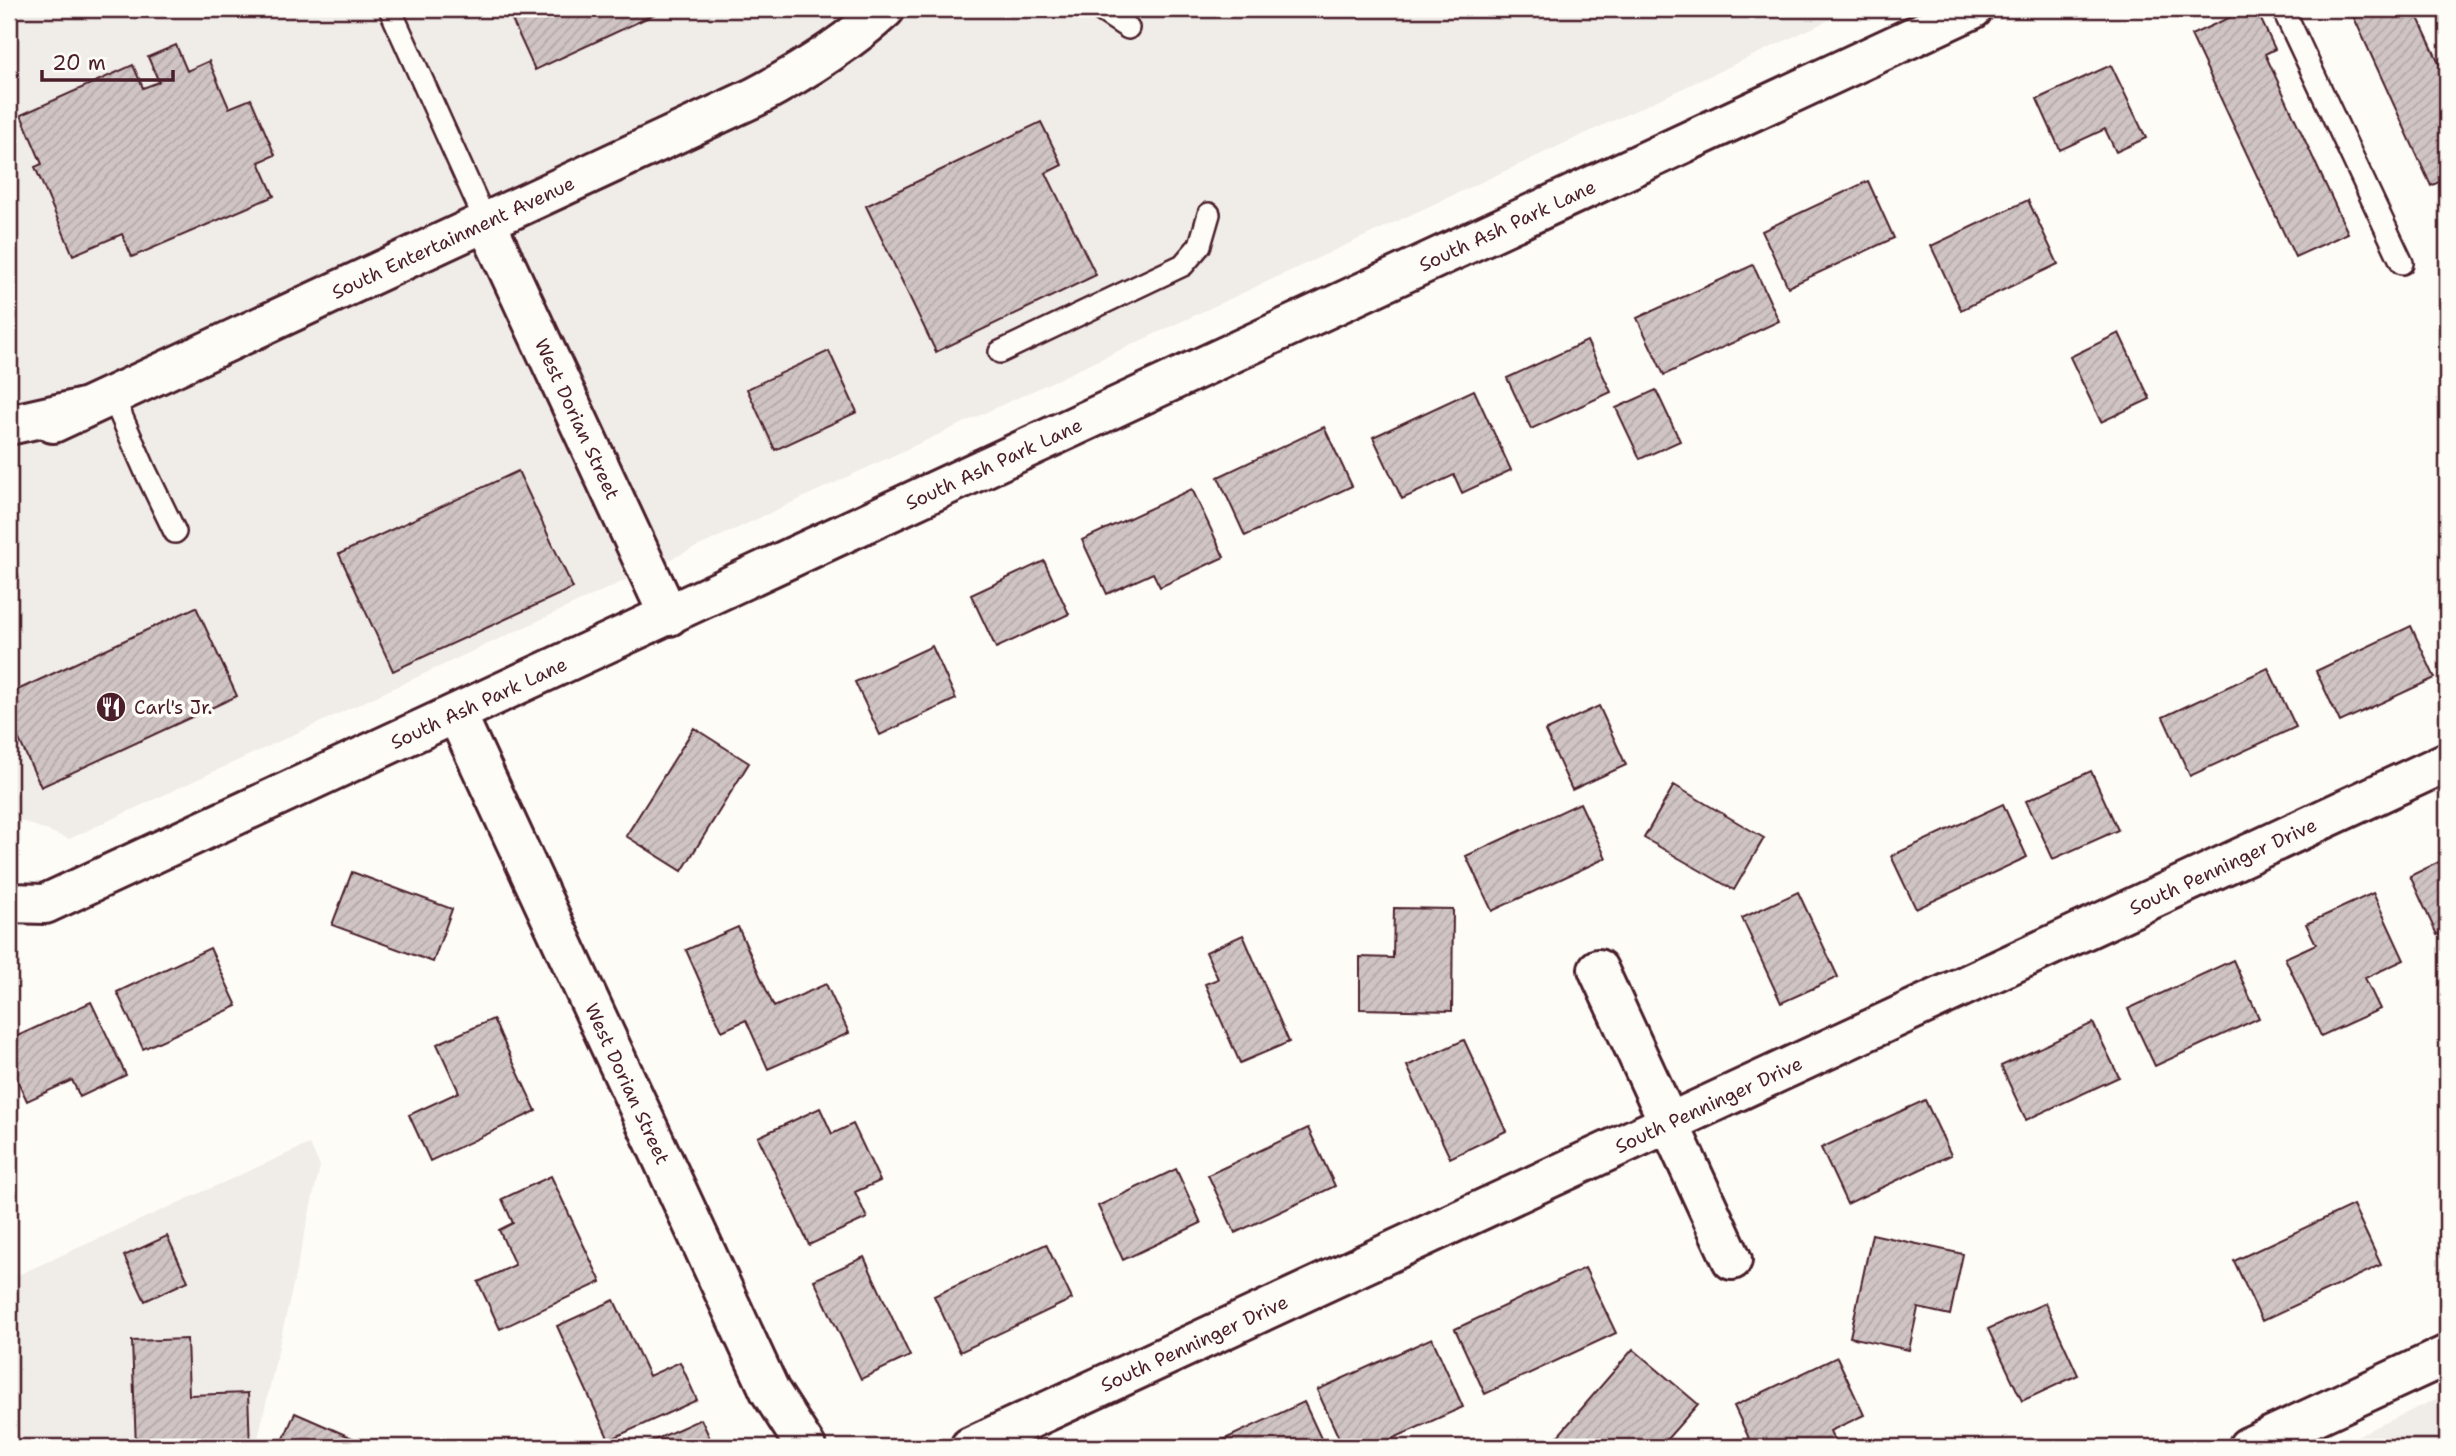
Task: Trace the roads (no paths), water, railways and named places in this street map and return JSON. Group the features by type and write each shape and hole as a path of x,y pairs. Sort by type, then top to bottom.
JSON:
{"street":[{"name":"South Entertainment Avenue","path":"9,443 789,79 844,43 885,9"},
{"name":"South Ash Park Lane","path":"9,903 45,904 1973,9"},
{"name":"West Dorian Street","path":"486,222 669,616"},
{"path":"9,425 98,402"},
{"name":"West Dorian Street","path":"457,715 764,1378 806,1447"},
{"name":"South Penninger Drive","path":"970,1447 2447,762"},
{"path":"1598,970 1732,1260"},
{"path":"2248,1447 2447,1354"}],"lane":[{"path":"390,9 486,222"},
{"path":"1099,9 1128,28"},
{"path":"2283,9 2402,263"},
{"path":"1000,352 1184,265 1200,245 1209,214"},
{"path":"98,402 145,470 175,532"}],"place":[{"name":"Carl's Jr.","path":"111,707"}]}
